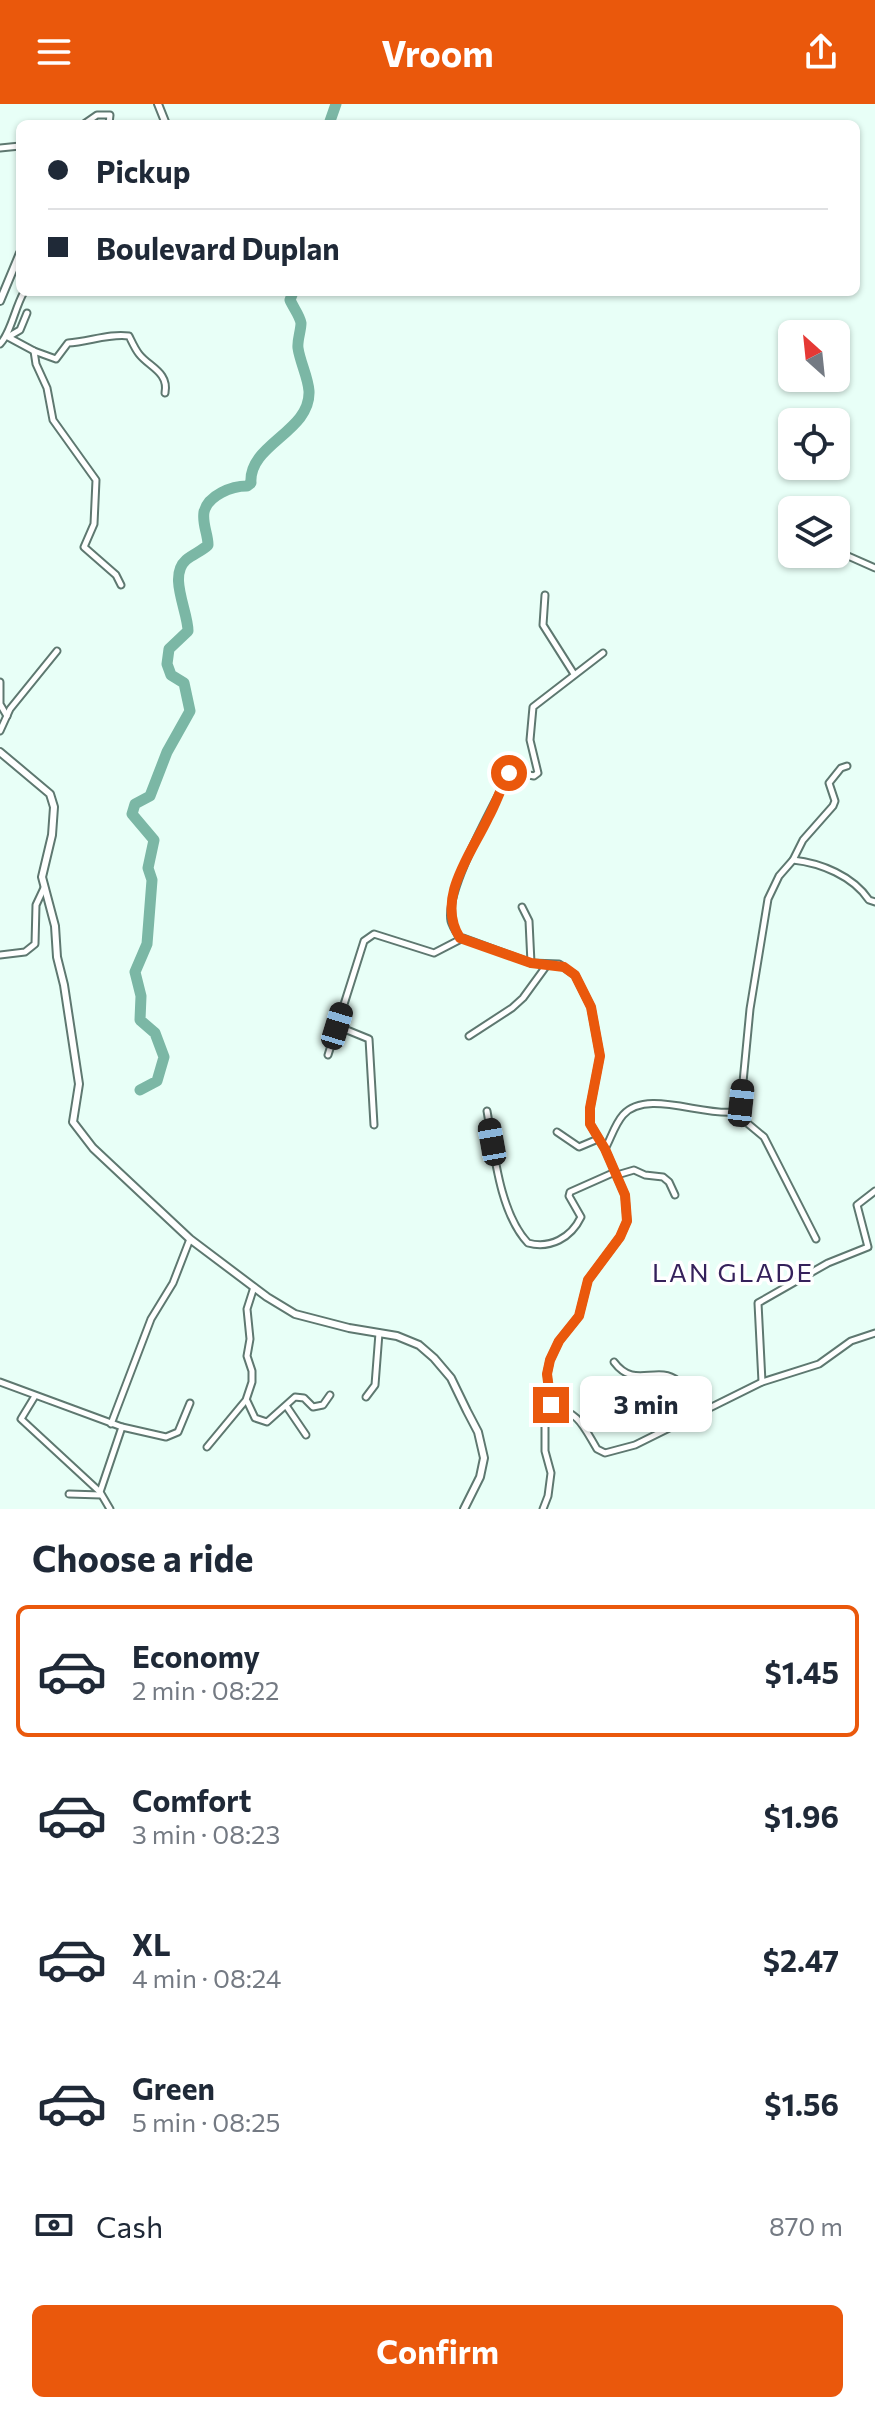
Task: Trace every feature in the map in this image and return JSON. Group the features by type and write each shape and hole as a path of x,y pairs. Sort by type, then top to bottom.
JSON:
{"street":[{"path":"92,120 104,114 110,115 109,120"},
{"path":"0,301 16,267"},
{"path":"8,337 13,314 22,296"},
{"path":"0,344 20,330 27,313"},
{"path":"8,337 56,359 68,343 129,336 139,354 160,371 166,385 165,393"},
{"path":"34,351 36,364 47,388 53,420 96,480 94,524 84,547 116,575 121,585"},
{"path":"850,557 875,568"},
{"path":"545,595 543,625 574,674"},
{"path":"0,731 7,716 57,651"},
{"path":"543,1509 551,1473 545,1451 545,1423 551,1405 547,1374 550,1360 559,1341 579,1316 588,1280 620,1237 627,1221 625,1195 605,1149 590,1124 600,1056 591,1007 575,975 559,964 531,963 460,938 451,923 451,915 457,879 508,776 514,772 534,776 538,773 530,740 533,707 603,653"},
{"path":"0,682 0,704 7,716"},
{"path":"0,752 50,794 54,807 52,835 43,866 44,888 55,926 57,957 79,1084 73,1122 93,1148 190,1239 295,1314 379,1332 419,1345 434,1358 451,1378 478,1432 484,1458 480,1477 464,1509"},
{"path":"734,1112 741,1103 750,1009 768,899 803,840 833,806 835,801 829,783 841,768 847,766"},
{"path":"793,860 824,867 860,887 869,900 875,902"},
{"path":"0,955 25,952 35,944 36,905 44,888"},
{"path":"522,907 529,921 531,963"},
{"path":"328,1055 367,937 374,934 434,953 460,938"},
{"path":"469,1036 523,998 547,964"},
{"path":"337,1026 369,1039 374,1125"},
{"path":"605,1149 622,1115 634,1106 657,1102 705,1113 734,1112 764,1137 816,1239"},
{"path":"487,1111 503,1192 515,1223 528,1243 539,1246 564,1238 581,1217 569,1196 570,1192 616,1173 634,1170 663,1177 675,1195"},
{"path":"557,1132 579,1147 598,1139"},
{"path":"762,1382 758,1303 828,1263 868,1247 857,1205 875,1191"},
{"path":"111,1424 151,1319 173,1283 190,1239"},
{"path":"207,1447 246,1400 252,1371 247,1356 250,1339 247,1309 254,1287"},
{"path":"366,1397 375,1385 379,1332"},
{"path":"551,1405 570,1410 582,1421 597,1449 605,1453 635,1445 762,1382 819,1364 851,1341 875,1333"},
{"path":"614,1362 622,1372 633,1376 658,1375 677,1380 701,1411"},
{"path":"0,1382 111,1424 173,1436 178,1432 190,1403"},
{"path":"246,1400 255,1418 267,1422 295,1397 304,1398 313,1407 323,1405 330,1395"},
{"path":"35,1396 21,1419 101,1494 110,1509"},
{"path":"287,1407 306,1435"},
{"path":"101,1494 122,1427"},
{"path":"69,1494 101,1494"}],"waterway":[{"path":"330,120 336,104"},
{"path":"140,1090 157,1081 164,1057 155,1033 140,1020 141,996 135,972 147,944 152,880 148,868 154,840 132,814 135,804 150,796 167,752 190,711 184,683 171,675 167,664 169,649 188,631 179,575 186,560 208,545 204,516 206,506 221,493 251,483 259,458 291,428 307,405 309,391 298,348 301,323 290,300 292,296"}],"district":[{"name":"LAN GLADE","path":"733,1273"}],"route":[{"path":"509,773 457,879 451,923 460,938 531,963 559,964 575,975 591,1007 600,1056 590,1124 617,1175 627,1210 627,1221 620,1237 588,1280 579,1316 559,1341 550,1360 547,1374 551,1405"}]}
